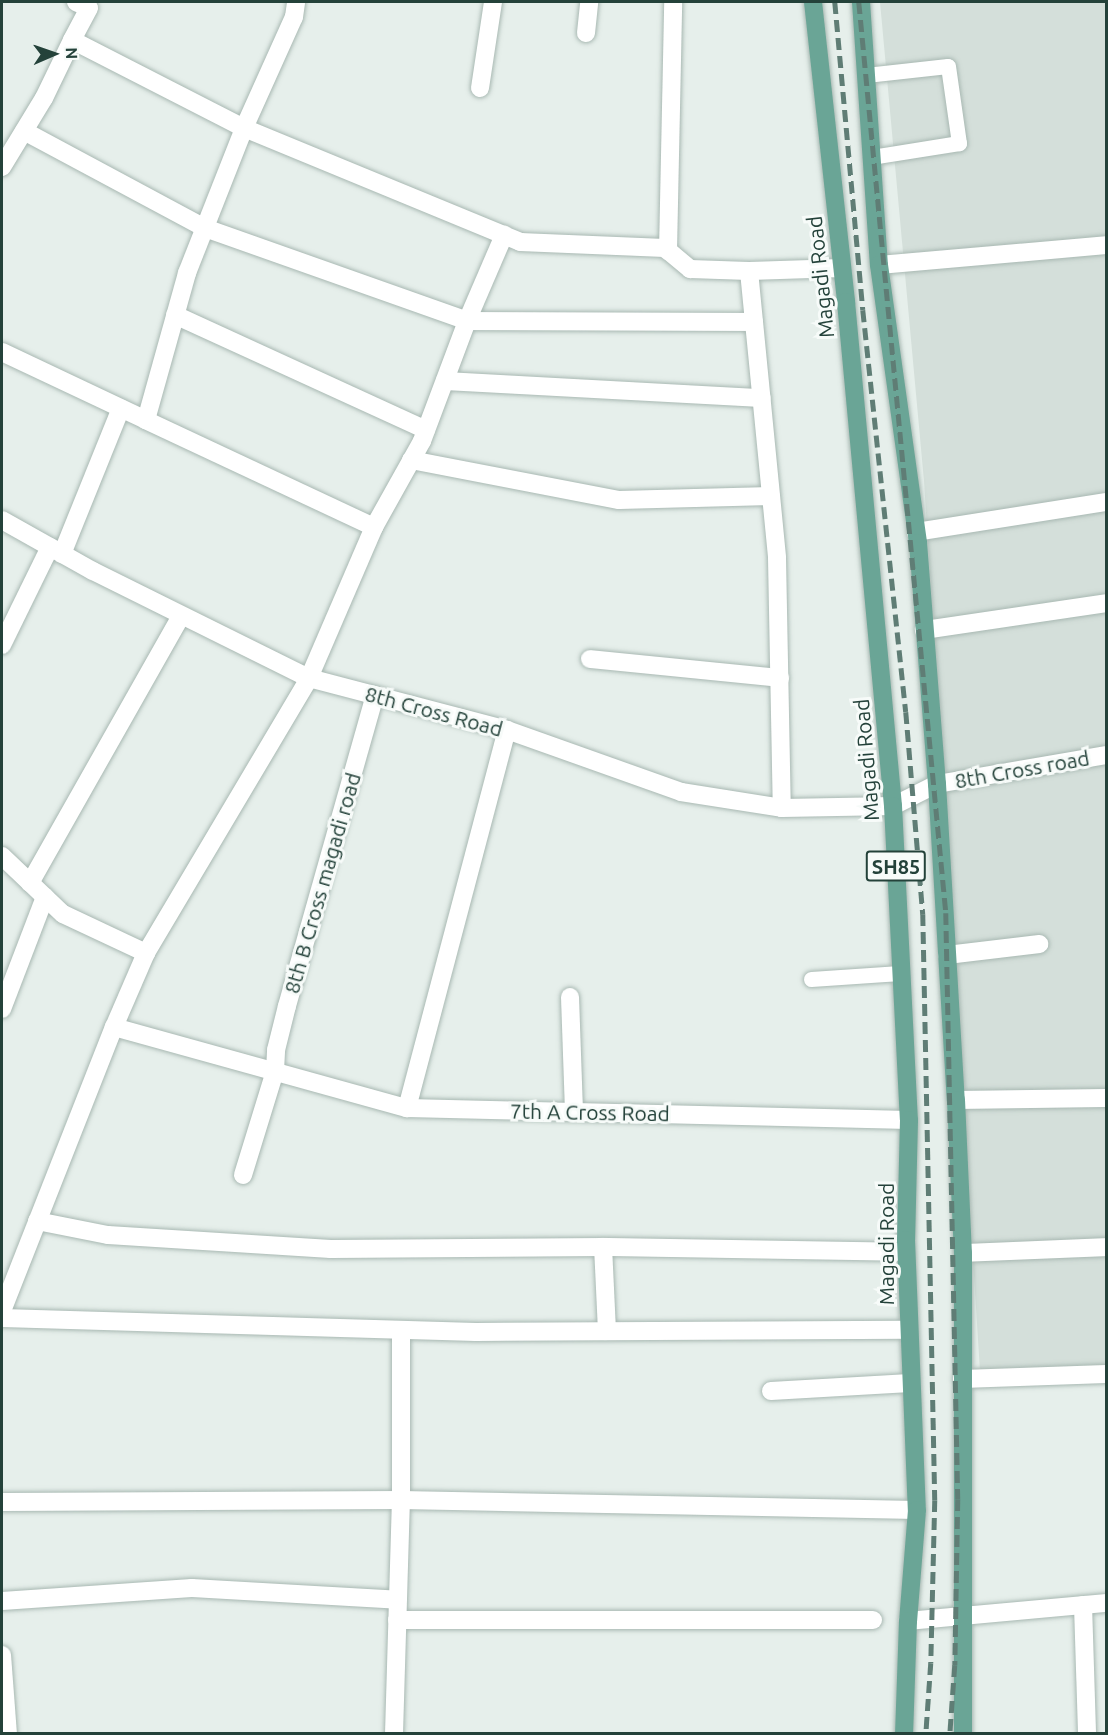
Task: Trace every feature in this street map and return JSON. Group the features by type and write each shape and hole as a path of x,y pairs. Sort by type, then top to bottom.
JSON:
{"main road":[{"name":"Magadi Road","path":"813,2 842,268 894,806 900,973 909,1120 906,1252 917,1510 908,1621 904,1734"},
{"name":"SH85","path":"861,2 879,265 916,532 937,784 956,1100 963,1253 965,1617 963,1734"}],"street":[{"path":"146,420 175,315 205,228 244,128 294,17 296,2"},
{"path":"480,88 493,2"},
{"path":"586,33 589,2"},
{"path":"668,251 673,2"},
{"path":"2,167 44,98 72,40 86,4"},
{"path":"72,40 244,128 519,242 665,248 690,269 749,271 842,268"},
{"path":"24,131 205,228 467,321 754,322"},
{"path":"2,1311 114,1027 146,954 309,678 374,527 426,430 467,321 504,235"},
{"path":"879,265 1107,245"},
{"path":"749,271 777,558 782,808"},
{"path":"175,315 426,430"},
{"path":"2,352 374,527"},
{"path":"445,381 762,398"},
{"path":"2,645 56,550 121,408"},
{"path":"411,460 619,501 771,496"},
{"path":"916,532 1107,502"},
{"name":"8th Cross Road","path":"2,520 182,616 309,678 507,730 681,792 782,808 894,806"},
{"path":"924,630 1107,603"},
{"path":"30,884 182,616"},
{"path":"590,659 780,678"},
{"name":"8th B Cross magadi road","path":"243,1175 275,1071 276,1050 375,695"},
{"path":"407,1108 507,730"},
{"name":"8th Cross road","path":"894,806 937,784 1107,755"},
{"path":"2,856 63,914 146,954"},
{"path":"2,1009 45,897"},
{"path":"947,954 1039,944"},
{"path":"570,997 574,1112"},
{"name":"7th A Cross Road","path":"114,1027 407,1108 909,1120"},
{"path":"956,1100 1107,1098"},
{"path":"37,1221 108,1235 331,1249 603,1247 906,1252"},
{"path":"603,1247 607,1331"},
{"path":"963,1253 1107,1247"},
{"path":"2,1318 401,1330 909,1330"},
{"path":"393,1734 401,1500 401,1330"},
{"path":"962,1379 1107,1374"},
{"path":"771,1391 910,1383"},
{"path":"2,1502 401,1500 917,1510"},
{"path":"2,1602 192,1588 398,1600"},
{"path":"908,1621 1107,1603"},
{"path":"1083,1605 1087,1734"},
{"path":"397,1620 873,1620"},
{"path":"2,1655 9,1734"}],"lane":[{"path":"866,75 948,66 959,143 872,157"},
{"path":"811,979 900,973"}],"shaded area":[{"path":"880,2 1106,2 1106,1382 981,1387 924,481"}],"railway":[{"path":"835,2 863,310 906,712 923,914 935,1500 931,1663 926,1734"},
{"path":"859,2 946,913 958,1499 955,1665 950,1734"}]}
